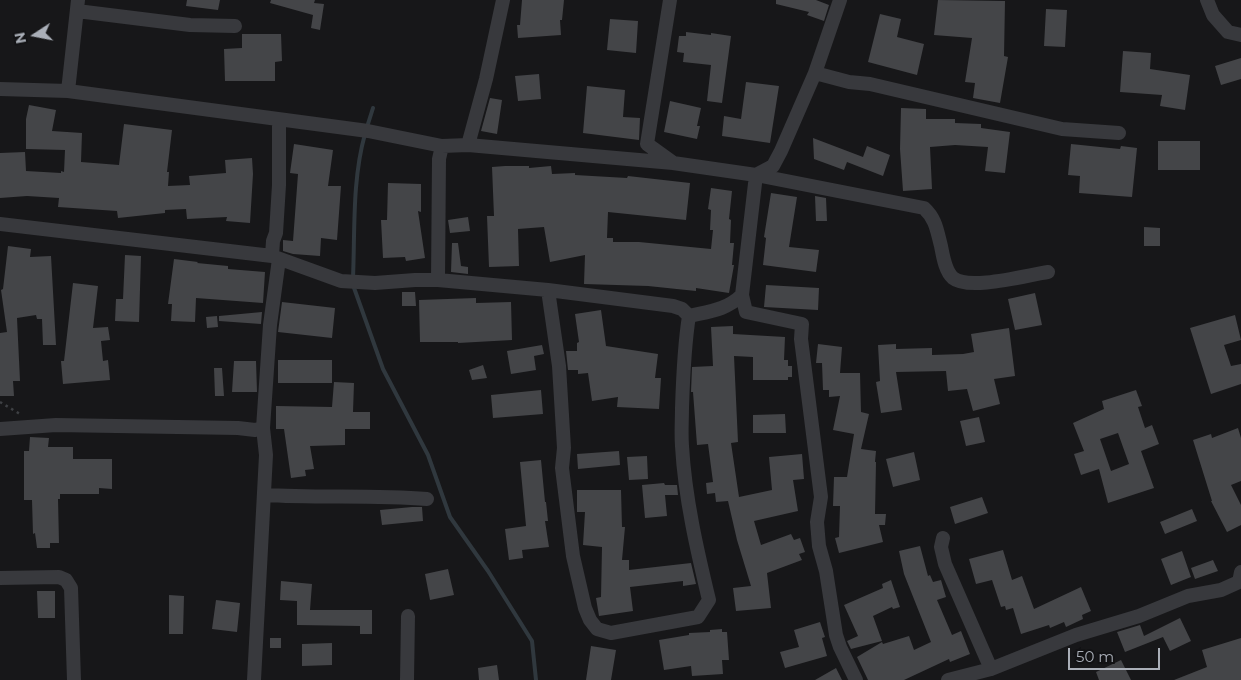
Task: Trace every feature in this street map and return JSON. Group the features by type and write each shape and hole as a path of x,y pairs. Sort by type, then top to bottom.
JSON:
{"street":[{"path":"468,145 486,79 502,0"},
{"path":"670,0 648,144 673,163"},
{"path":"756,175 773,166 815,73 840,0"},
{"path":"1207,0 1213,15 1228,32 1241,35"},
{"path":"68,91 78,6 190,25 235,26"},
{"path":"815,73 1062,129 1119,132"},
{"path":"0,89 68,91 364,130 442,146 468,145 673,163 756,175 924,208 932,215 945,264 953,278 963,283 988,283 1048,272"},
{"path":"254,680 266,456 263,428 276,258 273,241 276,233 279,185 279,120"},
{"path":"438,280 439,159 442,146"},
{"path":"746,312 742,294 756,175"},
{"path":"0,224 276,258 341,281 368,283 438,280 548,290 673,306 682,309 689,316"},
{"path":"548,290 559,366 564,448 562,468 573,556 585,608 590,620 597,629 611,633 698,617 710,600 696,544 682,445 683,366 689,316"},
{"path":"689,316 725,308 733,304 742,294"},
{"path":"725,308 802,324 801,339 821,498 817,536 826,570 836,634 840,647 856,680"},
{"path":"0,429 56,425 238,428 255,430 263,428"},
{"path":"264,495 305,498 335,496 428,499"},
{"path":"943,538 941,547 945,564 991,669"},
{"path":"948,680 991,669 1076,635 1139,616 1188,596 1232,586 1239,582 1241,572"},
{"path":"0,578 59,577 66,580 71,588 74,680"},
{"path":"407,680 408,616"}],"building":[{"path":"187,0 220,0 218,10 186,6"},
{"path":"271,0 315,0 314,3 324,4 320,30 311,28 313,15 270,3"},
{"path":"522,0 564,0 562,20 560,20 561,35 518,38 517,25 520,25"},
{"path":"776,0 816,0 829,5 824,21 807,15 809,12 776,4"},
{"path":"938,0 1005,1 1004,56 1008,57 1000,103 973,98 975,83 965,82 972,38 934,35"},
{"path":"1046,9 1067,10 1065,47 1044,46"},
{"path":"880,14 901,19 897,37 924,44 917,75 868,62"},
{"path":"610,19 638,21 636,53 607,50"},
{"path":"686,32 731,36 722,103 707,101 711,65 683,62 684,53 677,52 679,36 686,36"},
{"path":"242,34 281,34 282,61 275,62 275,81 225,81 224,49 242,48"},
{"path":"1123,51 1151,53 1150,69 1190,75 1185,110 1160,106 1162,95 1120,92"},
{"path":"1241,58 1241,79 1221,85 1215,66"},
{"path":"539,74 541,99 518,101 515,76"},
{"path":"746,82 779,86 770,143 722,136 724,116 741,119"},
{"path":"587,86 625,90 623,117 640,118 639,140 583,133"},
{"path":"490,98 502,100 497,134 481,131"},
{"path":"670,101 701,108 697,126 700,126 697,139 664,132"},
{"path":"29,105 56,110 52,131 82,133 81,162 119,165 124,124 172,130 167,172 169,172 168,186 190,185 189,176 226,173 225,160 252,158 250,223 226,221 227,217 187,219 186,209 165,210 165,213 118,218 117,211 58,207 59,198 27,196 0,198 0,153 25,152 26,171 64,172 65,150 26,149 26,119"},
{"path":"901,108 926,109 926,119 955,119 955,123 981,124 981,128 1010,132 1005,173 985,171 988,147 955,145 930,147 932,189 903,191 900,149"},
{"path":"813,138 863,157 867,146 890,155 883,176 847,162 844,170 814,159"},
{"path":"1158,141 1200,141 1200,170 1158,170"},
{"path":"294,144 333,150 328,186 341,186 337,240 321,238 320,256 293,254 283,251 283,240 293,241 298,174 290,173"},
{"path":"1071,144 1120,149 1121,146 1137,148 1132,197 1079,193 1080,176 1068,175"},
{"path":"529,166 529,168 551,166 552,174 575,173 575,175 627,178 628,176 690,183 686,220 608,212 607,238 613,238 613,242 639,242 711,249 713,230 710,230 711,210 708,209 711,188 732,191 729,219 731,220 730,243 734,243 732,265 734,265 729,293 696,288 696,291 648,286 584,284 585,255 550,262 544,227 518,229 519,266 489,267 487,216 494,216 492,167"},
{"path":"388,183 421,184 421,212 418,211 425,258 406,261 405,257 383,258 381,220 387,220"},
{"path":"771,193 797,197 789,247 819,250 816,272 763,265 766,238 764,237"},
{"path":"815,196 826,198 827,221 816,221"},
{"path":"468,217 470,231 450,233 448,220"},
{"path":"1144,227 1160,228 1160,246 1144,246"},
{"path":"452,243 458,243 461,266 468,267 468,274 451,272"},
{"path":"8,246 31,249 30,257 51,256 56,345 43,345 42,319 37,319 36,315 17,318 20,381 13,381 14,396 0,396 0,333 7,332 1,290 3,289"},
{"path":"125,255 141,256 139,322 115,321 116,299 123,299"},
{"path":"174,259 228,266 228,269 265,272 263,303 196,298 195,322 171,321 172,304 168,304"},
{"path":"73,283 98,286 93,328 108,327 110,340 101,341 103,361 108,360 110,380 63,384 61,361 64,361"},
{"path":"766,285 819,288 818,310 764,307"},
{"path":"402,292 415,292 416,306 402,306"},
{"path":"1035,293 1042,325 1015,330 1008,299"},
{"path":"476,298 476,303 511,302 512,340 458,343 420,342 419,300"},
{"path":"282,302 335,308 332,338 278,332"},
{"path":"601,310 606,346 658,354 655,378 661,378 659,409 617,407 618,397 592,401 588,373 578,374 578,370 568,370 566,351 577,351 577,343 579,342 575,314"},
{"path":"262,312 261,324 219,321 219,316"},
{"path":"1235,315 1241,340 1224,345 1231,366 1241,364 1241,384 1211,394 1190,328"},
{"path":"217,316 218,327 207,328 206,317"},
{"path":"733,326 733,334 785,337 784,360 788,360 788,366 792,366 792,377 788,377 788,380 753,380 753,357 734,356 738,442 731,443 739,497 772,490 769,457 802,454 804,479 793,480 798,511 754,521 761,545 791,534 794,540 800,538 805,552 799,554 802,560 767,573 771,608 736,611 733,588 751,586 728,501 716,502 715,493 707,494 706,483 713,482 708,444 697,445 693,392 691,392 692,367 713,366 711,327"},
{"path":"1009,328 1015,376 994,379 1000,404 973,411 967,389 948,391 946,371 896,372 902,410 881,413 876,382 880,381 878,345 896,344 896,349 932,348 932,355 963,354 974,352 971,334"},
{"path":"818,344 842,347 840,373 860,373 861,412 869,414 861,449 876,451 875,514 886,514 885,525 879,525 883,542 839,553 835,538 839,537 840,506 833,506 834,477 847,477 854,434 833,430 840,396 829,397 829,390 823,390 822,363 816,363"},
{"path":"542,345 544,354 534,356 536,370 511,374 507,351"},
{"path":"278,360 332,360 332,383 278,383"},
{"path":"234,361 256,361 257,392 232,392"},
{"path":"483,365 487,378 472,380 469,370"},
{"path":"214,368 222,368 224,396 215,396"},
{"path":"334,382 354,383 353,412 370,412 370,429 345,429 345,445 310,446 314,469 305,470 306,476 291,478 284,429 276,429 276,406 332,407"},
{"path":"541,390 543,414 493,418 491,395"},
{"path":"1136,390 1142,406 1138,407 1145,428 1152,425 1159,444 1141,451 1154,488 1108,503 1099,469 1081,475 1074,454 1084,451 1073,423 1104,409 1102,401","holes":["1118,433 1129,464 1111,471 1100,439"]},
{"path":"785,414 786,433 753,433 753,415"},
{"path":"979,417 985,442 966,446 960,421"},
{"path":"1238,428 1241,438 1241,481 1231,485 1241,505 1241,525 1227,532 1211,501 1193,440 1211,434 1212,438"},
{"path":"30,437 49,438 48,447 73,447 73,459 112,459 112,489 99,488 99,494 60,494 60,499 58,499 59,543 50,543 50,548 37,548 35,533 33,534 32,500 24,500 24,451 29,451"},
{"path":"619,451 620,465 578,469 577,454"},
{"path":"914,452 920,480 893,487 886,459"},
{"path":"647,456 648,479 629,480 627,457"},
{"path":"541,460 548,521 545,521 549,547 522,550 523,558 509,560 505,529 526,526 520,462"},
{"path":"664,483 665,485 677,485 678,495 665,495 667,516 645,518 642,485"},
{"path":"577,490 621,490 622,527 625,527 622,560 629,560 629,570 691,563 696,584 683,586 683,581 630,587 633,611 599,616 596,598 601,597 602,547 583,545 585,512 577,512"},
{"path":"982,497 988,513 955,524 950,507"},
{"path":"422,507 423,521 382,525 380,510"},
{"path":"1192,509 1197,521 1165,534 1160,522"},
{"path":"920,546 928,576 930,575 933,582 941,580 946,597 937,600 952,635 961,631 970,654 950,662 949,659 904,680 868,680 857,657 882,642 883,644 909,636 914,650 931,642 904,574 899,551"},
{"path":"1003,550 1012,580 1022,576 1034,609 1081,587 1091,611 1082,615 1083,619 1066,627 1064,622 1050,628 1049,625 1021,634 1013,608 1006,610 1005,606 1001,607 992,580 976,584 969,559"},
{"path":"1182,551 1191,577 1171,585 1161,559"},
{"path":"1213,560 1218,571 1195,579 1191,568"},
{"path":"448,569 454,595 430,600 425,574"},
{"path":"891,580 900,607 893,609 892,607 873,616 882,641 851,649 847,641 858,636 844,605 883,588 882,584"},
{"path":"281,581 312,584 310,610 372,610 372,634 360,634 360,626 297,625 297,601 280,600"},
{"path":"37,591 55,591 55,618 38,618"},
{"path":"169,595 184,596 183,634 169,634"},
{"path":"216,600 240,603 237,632 212,629"},
{"path":"1180,618 1191,641 1170,651 1163,637 1125,652 1117,632 1140,625 1144,636"},
{"path":"820,622 825,637 822,638 827,656 785,668 780,652 799,647 794,630"},
{"path":"722,629 722,632 727,632 729,660 722,660 723,674 692,676 691,666 664,670 659,640 689,635 689,633 710,632 710,630"},
{"path":"270,638 281,638 281,648 270,648"},
{"path":"1241,638 1241,680 1174,680 1207,667 1202,650"},
{"path":"332,643 332,665 302,666 302,644"},
{"path":"591,646 616,650 611,680 586,680"},
{"path":"1121,660 1131,680 1099,680 1096,672"},
{"path":"497,665 499,680 479,680 478,668"},
{"path":"836,668 842,680 815,680"}],"waterway":[{"path":"367,127 373,108"},
{"path":"353,278 356,187 365,134"},
{"path":"353,285 383,369 428,455 450,517 488,571 532,641 536,680"}]}
